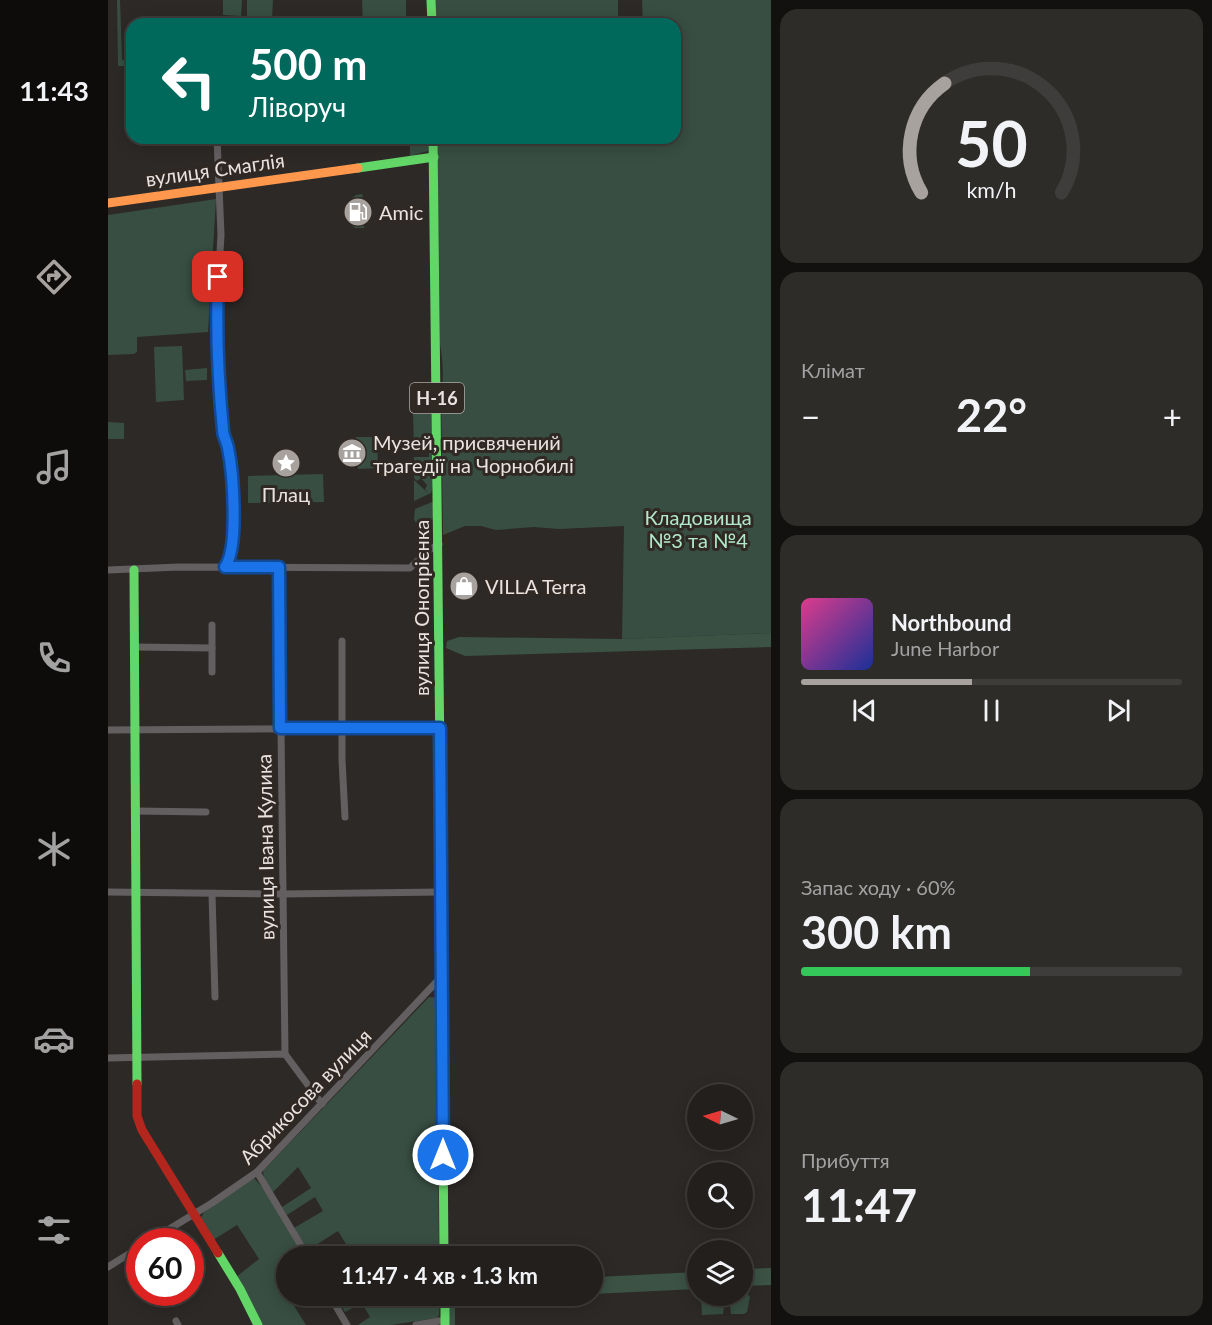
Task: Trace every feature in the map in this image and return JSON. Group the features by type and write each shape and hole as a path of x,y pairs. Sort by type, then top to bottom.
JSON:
{"main road":[{"path":"431,0 432,18"},
{"name":"вулиця Онопрієнка","path":"433,144 439,544 444,1246"},
{"name":"вулиця Смаглія","path":"108,202 434,157"},
{"path":"134,570 137,1116 142,1130 240,1289 258,1325"},
{"path":"445,1306 445,1323"}],"street":[{"path":"217,144 221,236 217,340 223,433 228,448 233,501 232,546 225,567"},
{"path":"108,570 225,567 410,568 439,544"},
{"name":"вулиця Івана Кулика","path":"279,567 285,1054"},
{"path":"212,625 212,672"},
{"path":"342,641 345,817"},
{"path":"135,647 212,648"},
{"path":"108,730 440,728"},
{"path":"136,811 206,812"},
{"path":"108,892 282,894 441,892"},
{"path":"212,894 215,997"},
{"name":"Абрикосова вулиця","path":"171,1228 258,1172 442,976"},
{"path":"108,1058 285,1054 322,1104"},
{"path":"258,1172 302,1246"},
{"path":"108,1267 126,1256"},
{"path":"336,1306 347,1325"},
{"path":"416,1325 445,1323"}],"green space":[{"path":"117,0 120,0 122,59 126,62 126,66 118,66"},
{"path":"223,0 242,0 241,16 223,15"},
{"path":"247,0 273,0 272,18 247,17"},
{"path":"362,0 406,0 406,18 363,18"},
{"path":"435,0 618,0 618,18 435,18"},
{"name":"Кладовища №3 та №4","path":"642,0 771,0 771,633 622,639 624,526 559,529 534,527 496,530 481,526 465,526 443,535 441,396 443,370 440,344 437,144 681,144 681,18 643,18"},
{"path":"410,144 429,144 428,151 410,156"},
{"path":"362,194 363,197 355,198 356,215 364,215 364,228 355,228 352,198"},
{"path":"216,199 208,332 137,337 137,352 134,354 108,355 108,215"},
{"path":"182,346 184,400 156,402 154,347"},
{"path":"207,368 207,380 186,381 185,370"},
{"path":"413,414 432,414 433,486 431,493 414,501 414,480 428,493 425,489 427,485 421,478 417,481 414,478 414,457 429,457 429,449 414,448"},
{"path":"108,422 124,423 124,439 108,439"},
{"path":"356,437 377,437 378,468 358,469"},
{"path":"323,474 324,502 248,503 248,476"},
{"path":"432,502 434,512 432,520 428,524 416,523 415,509"},
{"path":"771,633 771,647 465,656 446,648 447,641 459,637 622,639"},
{"path":"429,997 437,998 439,1246 347,1246 338,1231 314,1246 305,1246 294,1228 323,1211 315,1197 287,1215 282,1207 311,1188 298,1167 273,1192 264,1178 263,1171"},
{"path":"254,1178 263,1188 299,1246 276,1246 276,1306 294,1306 306,1325 261,1325 236,1277 259,1259 237,1225 213,1240 201,1218 204,1212"},
{"path":"771,1268 771,1285 753,1286 753,1269"},
{"path":"687,1272 687,1289 603,1294 603,1277"},
{"path":"341,1306 356,1306 345,1312"},
{"path":"364,1306 439,1306 437,1318 391,1325 358,1325 370,1317"},
{"path":"449,1306 455,1306 455,1325 449,1325"},
{"path":"702,1306 724,1306 723,1314 702,1315"},
{"path":"730,1306 748,1306 744,1314 731,1314"}],"traffic: fast":[{"path":"431,0 432,18"},
{"path":"433,144 441,849"},
{"path":"358,168 434,157"},
{"path":"134,570 137,1084"},
{"path":"442,1018 444,1246"},
{"path":"218,1253 258,1325"},
{"path":"445,1306 445,1325"}],"traffic: slow":[{"path":"108,203 358,168"}],"traffic: jam":[{"path":"441,849 442,1018"},
{"path":"137,1084 137,1116 142,1130 218,1253"}],"place":[{"name":"Amic","path":"358,212"},
{"name":"Музей, присвячений трагедії на Чорнобилі","path":"352,453"},
{"name":"Плац","path":"286,463"},
{"name":"VILLA Terra","path":"464,586"}],"route":[{"path":"218,277 217,340 223,433 228,448 233,501 232,546 225,567 279,567 280,728 440,728 443,1155"}]}
